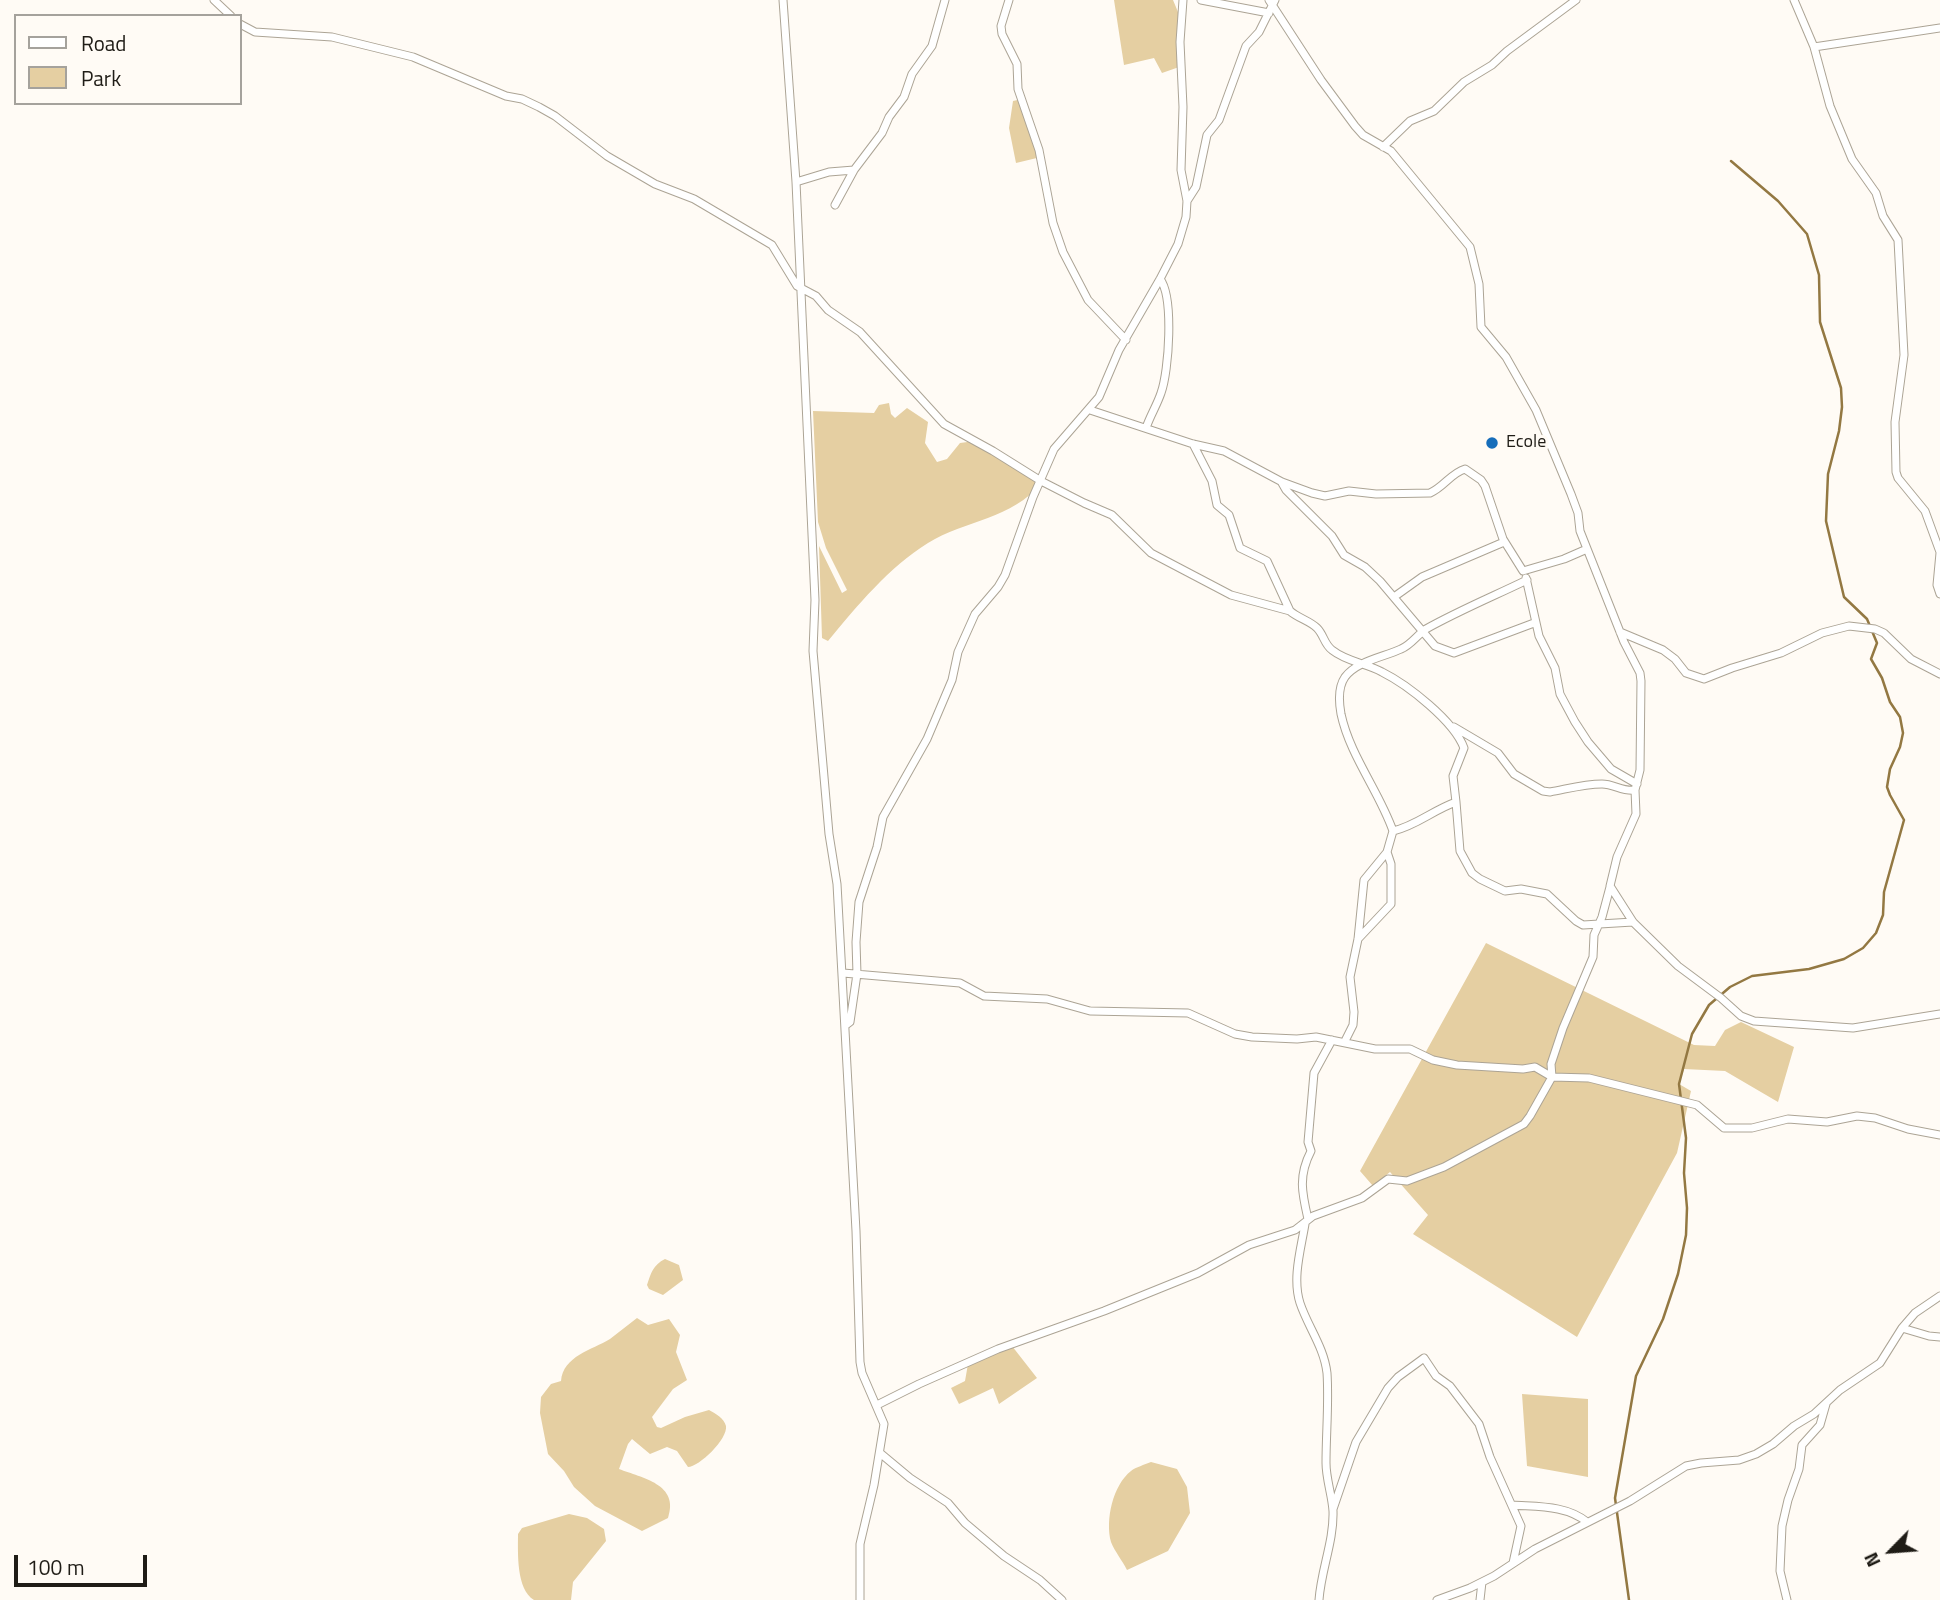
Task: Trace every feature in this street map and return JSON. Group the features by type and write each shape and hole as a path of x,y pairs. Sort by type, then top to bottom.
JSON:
{"street":[{"path":"214,0 229,14"},
{"path":"783,0 796,182 814,600 813,651 829,834 837,884 843,973 860,1362 884,1424 860,1544 860,1600"},
{"path":"835,205 854,170 882,133 889,117 904,97 912,74 932,46 945,0"},
{"path":"1009,0 1000,26 1017,64 1018,89 1039,150 1053,223 1063,252 1088,300 1126,340"},
{"path":"846,1025 850,1022 857,974 859,902 877,847 883,817 927,739 952,680 958,652 975,614 1005,575 1028,510 1054,449 1099,397 1119,350 1178,244 1186,217 1187,201 1181,170 1183,107 1180,42 1183,0"},
{"path":"1201,0 1269,13"},
{"path":"1383,147 1410,121 1434,111 1464,82 1492,65 1576,0"},
{"path":"1794,0 1814,47 1830,106 1852,159 1876,193 1883,216 1898,240 1904,355 1895,422 1896,472 1924,511 1940,553 1937,585 1940,593"},
{"path":"1187,201 1196,187 1207,135 1219,120 1246,46 1259,32 1272,2"},
{"path":"877,1405 998,1349 1038,1333 1061,1328 1198,1273 1249,1245 1295,1230 1306,1222 1362,1198 1388,1179 1407,1181 1444,1167 1524,1124 1552,1077 1551,1064 1563,1028 1593,957 1592,945 1596,926 1602,917 1617,857 1636,814 1636,787 1640,771 1640,674 1620,632 1580,531 1578,513 1571,494 1535,410 1506,357 1480,327 1479,284 1470,247 1401,162 1363,135 1321,80 1277,15 1272,2"},
{"path":"242,25 255,32 332,37 413,57 539,107 607,156 655,184 694,199 766,240 800,288 816,296 828,310 860,332 944,424 1041,481 1112,515 1151,553 1231,595 1290,611 1320,631 1323,640 1331,649 1347,659 1383,672 1454,727 1498,753 1514,774 1543,791 1603,784 1616,785 1625,791 1636,787"},
{"path":"1814,47 1940,28"},
{"path":"796,182 829,172 854,170"},
{"path":"1146,428 1161,392 1167,361 1168,304 1165,286 1160,279"},
{"path":"1090,410 1193,444 1224,451 1282,482 1325,496 1349,491 1416,494 1435,491 1465,469 1481,480 1504,542 1527,580 1534,623 1555,668 1560,694 1588,742 1611,769 1636,787"},
{"path":"1193,444 1212,481 1217,505 1229,515 1240,548 1267,561 1290,611"},
{"path":"1282,482 1286,490 1332,536 1344,555 1365,567 1435,646 1454,653 1534,623"},
{"path":"1394,597 1422,577 1504,542"},
{"path":"1523,571 1587,549"},
{"path":"1345,1041 1353,1026 1350,977 1358,939 1364,880 1387,852 1392,831 1387,815 1346,731 1341,711 1340,689 1343,679 1382,654 1404,649 1423,631 1527,580"},
{"path":"1620,632 1663,650 1675,659 1686,673 1704,679 1781,653 1822,633 1857,626 1884,633 1911,659 1940,674"},
{"path":"1454,727 1464,748 1453,776 1460,851 1472,873 1496,889 1533,890 1547,894 1583,925 1633,922"},
{"path":"1392,831 1411,827 1441,807 1456,802"},
{"path":"1358,939 1391,904 1391,864 1387,852"},
{"path":"1610,886 1633,922 1678,966 1741,1016 1754,1021 1853,1028 1940,1014"},
{"path":"843,973 960,984 984,996 1047,999 1090,1011 1188,1013 1235,1034 1297,1039 1316,1037 1375,1049 1410,1049 1433,1060 1457,1065 1523,1069 1535,1067 1552,1077 1589,1078 1698,1105 1724,1128 1752,1128 1788,1119 1828,1122 1857,1116 1940,1135"},
{"path":"1319,1600 1331,1538 1333,1509 1326,1466 1329,1402 1324,1357 1300,1303 1297,1274 1306,1222 1302,1179 1303,1168 1312,1148 1308,1142 1314,1073 1332,1040"},
{"path":"1437,1600 1482,1582 1535,1549 1630,1501 1686,1466 1700,1462 1739,1460 1773,1444 1826,1404 1840,1390 1880,1363 1915,1313 1940,1296"},
{"path":"1902,1328 1940,1337"},
{"path":"1333,1509 1356,1442 1388,1388 1424,1358 1436,1376 1450,1386 1479,1424 1521,1532 1512,1563"},
{"path":"1787,1600 1780,1571 1782,1526 1787,1500 1799,1469 1802,1445 1820,1425 1826,1404"},
{"path":"880,1453 947,1503 965,1523 1004,1556 1040,1580 1062,1600"},
{"path":"1512,1505 1548,1507 1577,1514 1587,1522"},
{"path":"1480,1600 1482,1582"}],"green space":[{"path":"1114,0 1173,0 1178,12 1182,66 1162,73 1154,58 1124,65"},
{"path":"1022,99 1041,157 1016,163 1009,128 1013,101"},
{"path":"889,403 891,414 895,418 907,408 928,422 925,443 937,462 947,459 960,443 975,441 1041,483 1030,495 1003,512 942,535 914,553 874,588 828,641 822,638 819,546 842,593 847,590 826,548 818,522 813,411 874,413 879,405"},
{"path":"1486,943 1694,1045 1715,1046 1725,1030 1741,1022 1794,1047 1778,1102 1725,1071 1684,1069 1679,1084 1691,1091 1677,1153 1577,1337 1413,1234 1428,1215 1390,1172 1373,1186 1360,1171"},
{"path":"665,1259 679,1265 683,1280 663,1295 649,1289 647,1285 655,1267"},
{"path":"637,1318 648,1325 669,1319 680,1335 676,1352 687,1380 673,1389 652,1417 657,1427 661,1428 709,1410 722,1418 726,1426 722,1438 712,1451 688,1467 677,1451 667,1447 650,1454 632,1439 628,1444 619,1469 657,1484 669,1497 668,1518 642,1531 595,1506 574,1487 548,1454 540,1413 541,1397 551,1384 561,1381 567,1365 610,1339"},
{"path":"1012,1346 1037,1378 999,1404 993,1388 959,1404 951,1388 965,1381 968,1364"},
{"path":"1522,1394 1588,1399 1588,1477 1527,1466"},
{"path":"1151,1462 1177,1469 1187,1487 1190,1513 1168,1551 1127,1570 1111,1542 1109,1524 1112,1504 1125,1477"},
{"path":"569,1514 587,1518 604,1529 606,1541 573,1582 571,1600 534,1600 528,1595 521,1579 518,1534 522,1528"}],"waterway":[{"path":"1629,1600 1615,1498 1636,1376 1663,1319 1678,1274 1686,1235 1686,1138 1679,1084 1692,1034 1709,1005 1730,987 1752,976 1809,969 1844,959 1863,948 1876,933 1883,915 1884,892 1904,820 1887,787 1890,769 1903,733 1900,717 1890,702 1882,678 1871,659 1877,643 1867,619 1844,597 1826,521 1828,474 1842,407 1841,388 1820,322 1819,275 1807,234 1778,201 1731,161"}],"place":[{"name":"Ecole","path":"1492,443"}]}
